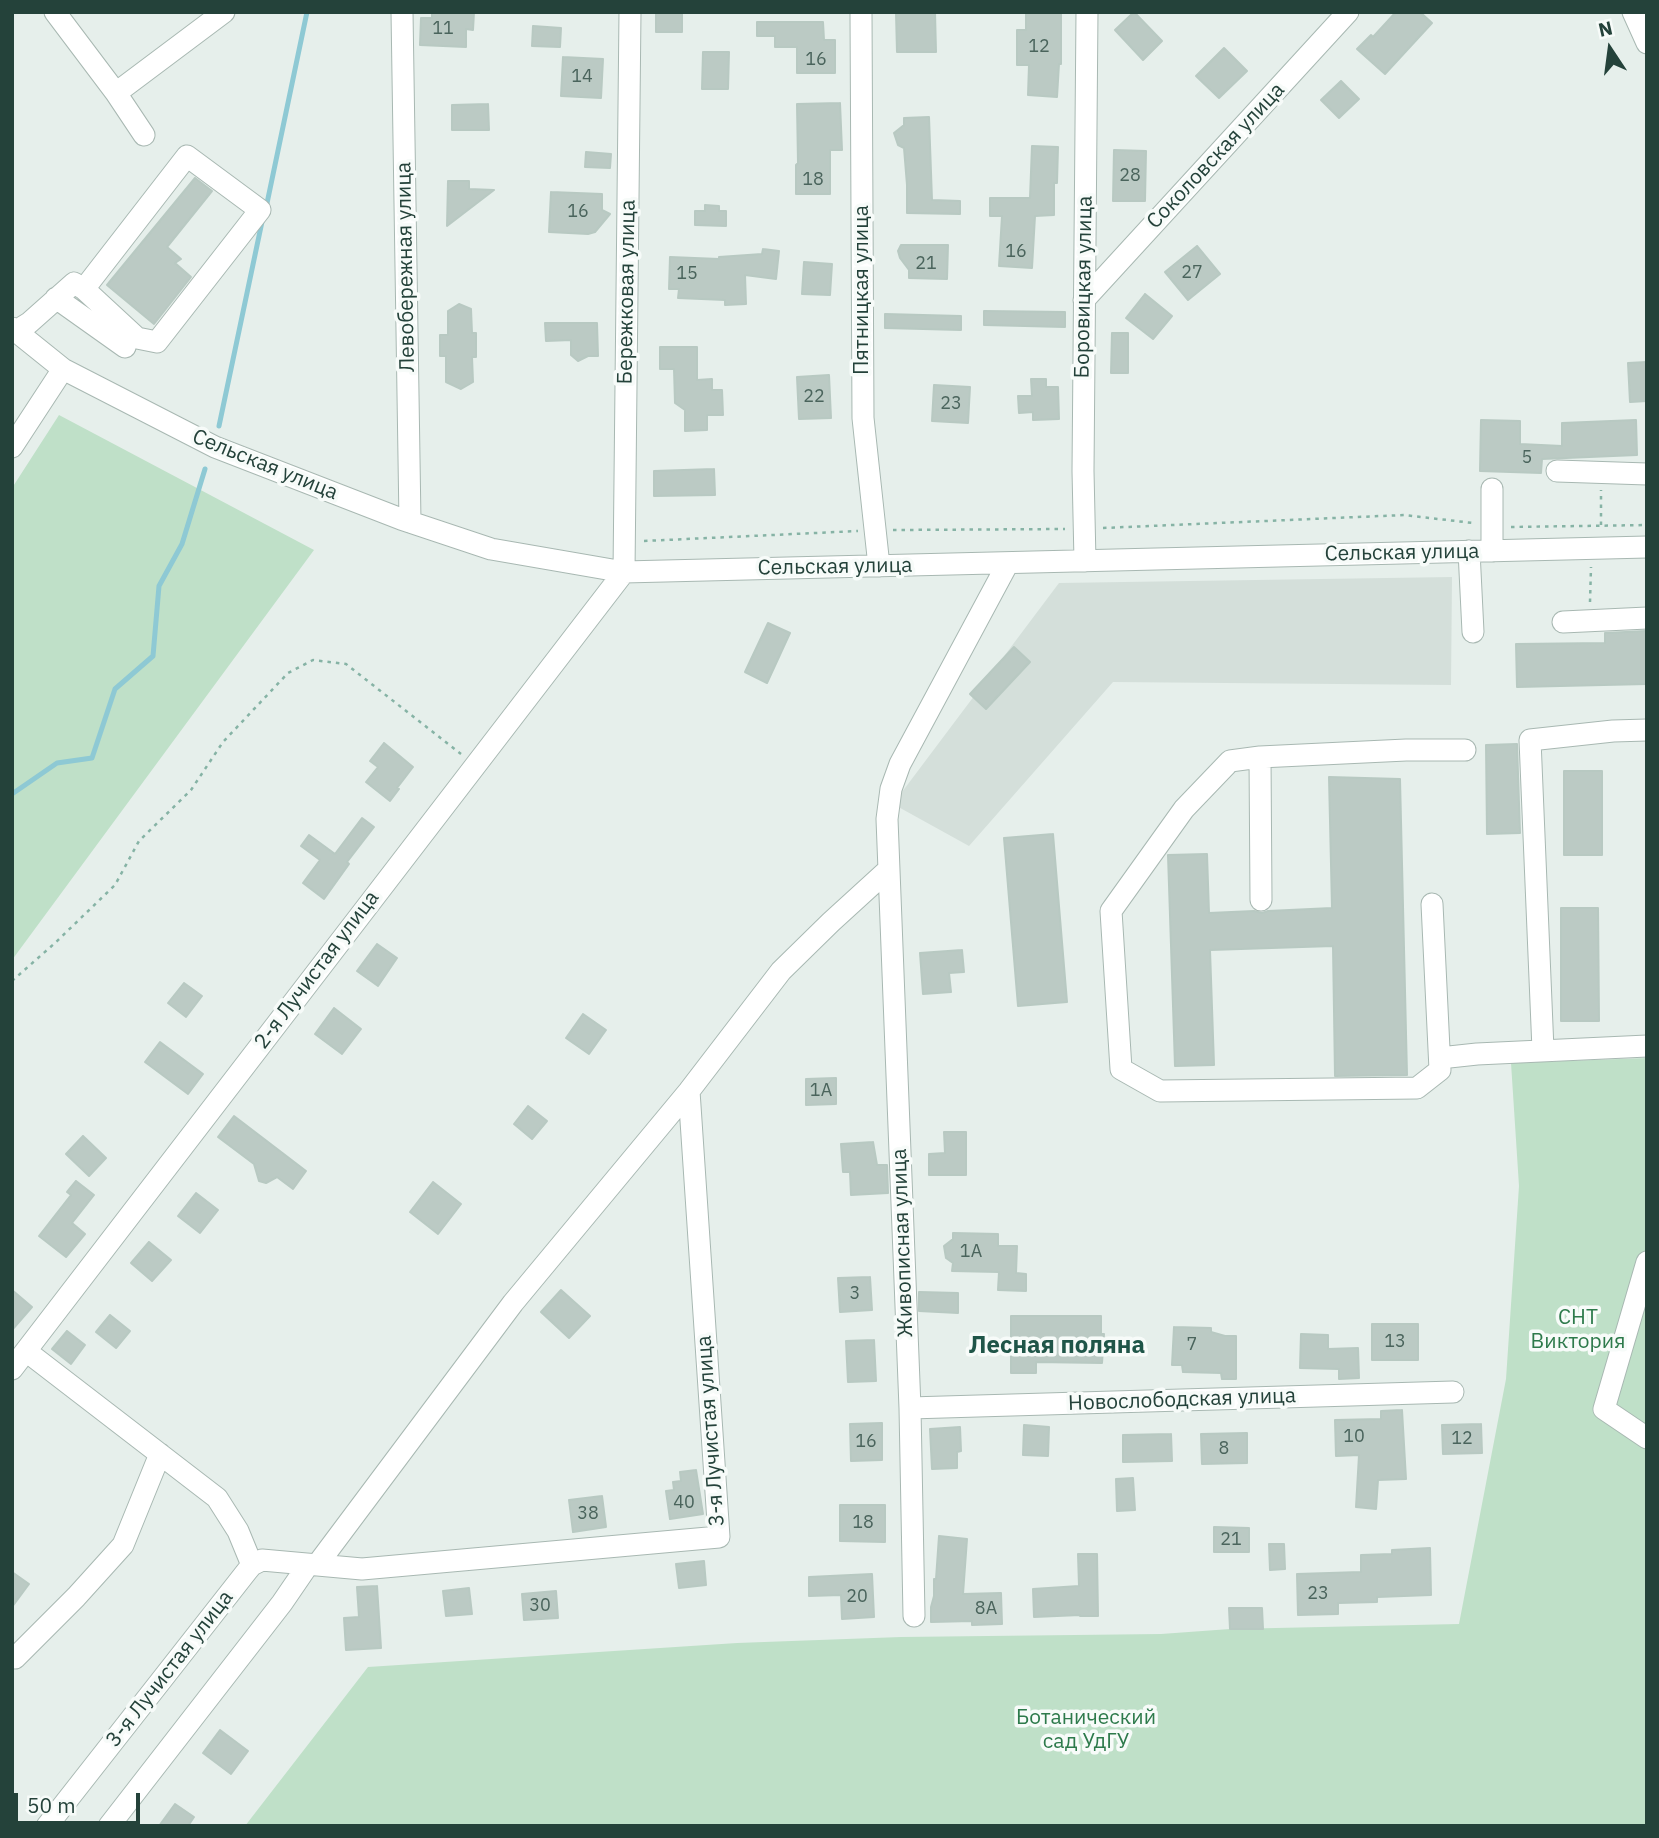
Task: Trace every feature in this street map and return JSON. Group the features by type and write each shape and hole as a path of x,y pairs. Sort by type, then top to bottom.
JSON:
{"street":[{"path":"55,12 144,135"},
{"path":"116,93 224,12"},
{"name":"Левобережная улица","path":"402,12 410,522"},
{"name":"Бережковая улица","path":"624,572 630,12"},
{"name":"Пятницкая улица","path":"862,12 863,418 878,566"},
{"name":"Боровицкая улица","path":"1085,561 1083,471 1087,12"},
{"name":"Соколовская улица","path":"1084,300 1348,12"},
{"path":"1633,12 1647,43"},
{"path":"14,330 29,323 74,283 84,289 136,338 157,342 260,210 187,156 84,289"},
{"path":"56,298 125,347"},
{"name":"Сельская улица","path":"14,330 63,369 215,447 410,522 491,549 624,572 1647,547"},
{"path":"12,447 63,369"},
{"path":"1557,471 1647,474"},
{"path":"1492,489 1492,551"},
{"path":"1469,551 1473,632"},
{"name":"Живописная улица","path":"914,1616 910,1408 887,819 891,789 900,765 1008,563"},
{"name":"2-я Лучистая улица","path":"12,1369 624,572"},
{"path":"1563,622 1647,618"},
{"path":"1543,1051 1530,740 1647,730"},
{"path":"1432,904 1440,1069 1418,1088 1160,1091 1121,1069 1111,911 1184,809 1230,761 1260,757 1406,750 1465,750"},
{"path":"1260,757 1261,900"},
{"path":"109,1826 513,1303 689,1091 780,971 888,870"},
{"path":"1440,1058 1647,1046"},
{"name":"3-я Лучистая улица","path":"47,1826 252,1565 262,1560 362,1569 719,1537 689,1091"},
{"path":"1647,1262 1604,1409 1647,1438"},
{"path":"26,1351 217,1498 237,1531 252,1565"},
{"name":"Новослободская улица","path":"910,1408 1453,1392"},
{"path":"15,1658 123,1545 160,1454"}],"path":[{"path":"1601,525 1602,473"},
{"path":"624,542 874,530 1084,529 1404,515 1513,527 1647,525"},
{"path":"1589,621 1592,548"},
{"path":"12,981 115,884 139,841 191,790 223,742 288,673 313,660 346,664 474,765"}],"shaded area":[{"path":"1452,577 1451,685 1113,682 969,846 893,804 1059,583"}],"green space":[{"path":"59,415 314,550 12,960 12,488"},
{"path":"1647,1058 1647,1826 245,1826 368,1667 737,1643 901,1637 1161,1634 1230,1629 1459,1624 1506,1379 1519,1186 1511,1063"}],"building":[{"path":"432,12 474,12 473,30 466,29 466,47 420,45 421,18 432,18"},
{"path":"935,12 936,52 897,52 896,13"},
{"path":"1026,12 1061,12 1061,64 1057,97 1028,95 1029,65 1017,65 1017,30 1026,30"},
{"path":"1134,12 1162,41 1143,60 1115,30"},
{"path":"1396,12 1420,12 1432,23 1385,74 1357,49 1371,35 1373,37"},
{"path":"656,13 682,13 682,32 656,32"},
{"path":"757,22 823,22 824,40 835,40 835,73 797,73 797,47 775,47 775,36 757,36"},
{"path":"533,26 561,28 560,47 532,46"},
{"path":"1224,48 1247,71 1219,98 1196,76"},
{"path":"703,52 729,52 728,89 702,89"},
{"path":"563,57 603,59 601,98 561,96"},
{"path":"1341,81 1359,99 1339,118 1321,100"},
{"path":"840,103 842,150 830,150 830,194 796,194 797,104"},
{"path":"488,104 489,130 452,130 452,105"},
{"path":"929,117 932,200 960,201 960,214 907,213 904,148 898,145 894,133 904,125 904,118"},
{"path":"1032,146 1058,147 1054,215 1035,216 1032,268 999,266 1002,216 990,216 990,198 1030,198"},
{"path":"1114,150 1146,151 1145,201 1113,201"},
{"path":"586,152 611,154 610,168 585,167"},
{"path":"195,178 212,191 167,247 181,259 175,263 191,277 154,324 107,285"},
{"path":"448,181 469,181 469,189 494,190 447,226"},
{"path":"551,192 602,194 602,210 610,214 595,232 549,232"},
{"path":"705,205 719,206 719,211 726,211 726,226 695,225 695,211 705,211"},
{"path":"901,245 948,245 947,279 909,278 909,270 898,251"},
{"path":"1197,246 1220,274 1188,300 1165,272"},
{"path":"763,249 779,251 776,279 745,275 746,304 725,305 725,300 678,298 679,289 669,289 670,257 719,259 762,254"},
{"path":"804,262 832,264 830,295 802,294"},
{"path":"1145,294 1172,316 1153,339 1126,318"},
{"path":"459,304 471,309 472,333 476,333 476,357 472,357 473,382 461,389 446,382 446,356 440,356 440,335 448,335 448,311"},
{"path":"984,311 1065,312 1065,327 984,325"},
{"path":"885,314 961,316 961,330 885,328"},
{"path":"545,323 597,323 598,356 588,356 578,361 571,355 571,340 546,341"},
{"path":"1112,333 1128,333 1128,373 1111,373"},
{"path":"660,347 697,347 697,380 712,379 712,390 722,390 723,415 707,415 707,430 685,431 685,410 675,403 674,369 660,369"},
{"path":"1647,362 1647,401 1630,402 1628,363"},
{"path":"829,375 831,418 799,419 797,377"},
{"path":"1031,379 1046,379 1046,387 1058,387 1059,419 1033,420 1033,412 1019,413 1018,396 1032,396"},
{"path":"934,385 970,387 968,423 932,421"},
{"path":"1481,420 1520,421 1520,444 1562,446 1562,423 1636,420 1637,455 1542,459 1541,473 1480,471"},
{"path":"714,469 715,495 654,496 654,471"},
{"path":"768,623 790,633 767,683 745,672"},
{"path":"1646,631 1647,684 1517,687 1516,644 1605,643 1605,633"},
{"path":"1014,647 1030,662 986,709 970,694"},
{"path":"384,743 413,767 390,801 366,782 378,767 370,761"},
{"path":"1517,744 1520,833 1487,834 1486,745"},
{"path":"1564,771 1602,771 1602,855 1564,855"},
{"path":"1329,777 1400,779 1407,1075 1335,1076 1333,946 1210,950 1214,1065 1175,1066 1168,855 1207,854 1209,913 1262,913 1332,908"},
{"path":"362,818 374,827 347,862 349,864 324,899 303,883 320,860 301,846 309,835 335,854"},
{"path":"1053,834 1067,1002 1018,1006 1004,838"},
{"path":"1561,908 1598,908 1599,1021 1561,1021"},
{"path":"377,944 397,958 378,986 357,971"},
{"path":"962,950 964,972 949,973 951,992 923,994 920,953"},
{"path":"184,983 202,996 186,1017 168,1003"},
{"path":"334,1008 361,1029 342,1054 315,1034"},
{"path":"583,1014 606,1030 589,1054 566,1038"},
{"path":"160,1042 203,1074 188,1094 145,1062"},
{"path":"836,1078 836,1104 806,1105 806,1079"},
{"path":"528,1106 547,1121 532,1139 514,1124"},
{"path":"234,1116 306,1171 293,1189 277,1177 266,1183 259,1181 254,1164 218,1137"},
{"path":"944,1132 966,1132 966,1175 929,1175 929,1154 945,1153"},
{"path":"83,1136 106,1158 89,1176 66,1154"},
{"path":"873,1142 877,1165 887,1165 888,1193 851,1195 850,1172 843,1172 841,1144"},
{"path":"76,1181 94,1195 72,1223 85,1234 66,1257 39,1236 71,1195 67,1192"},
{"path":"433,1182 461,1204 438,1234 410,1212"},
{"path":"196,1193 218,1210 200,1233 178,1216"},
{"path":"953,1233 998,1234 998,1246 1017,1246 1016,1273 1026,1274 1026,1291 998,1290 999,1272 952,1271 953,1263 946,1258 944,1246 953,1239"},
{"path":"149,1242 171,1260 152,1281 131,1263"},
{"path":"870,1277 872,1310 840,1312 838,1278"},
{"path":"12,1290 32,1307 12,1330"},
{"path":"561,1290 590,1316 569,1338 541,1312"},
{"path":"919,1292 958,1293 958,1313 919,1311"},
{"path":"110,1315 130,1331 116,1348 96,1332"},
{"path":"1011,1316 1101,1316 1101,1334 1104,1334 1102,1363 1036,1362 1036,1373 1011,1373"},
{"path":"1372,1324 1418,1324 1418,1360 1372,1360"},
{"path":"1174,1327 1211,1328 1211,1332 1236,1336 1236,1379 1222,1379 1221,1373 1183,1372 1182,1365 1172,1365"},
{"path":"67,1331 85,1345 71,1364 52,1349"},
{"path":"1301,1334 1328,1335 1328,1349 1358,1348 1359,1378 1339,1379 1339,1369 1300,1368"},
{"path":"874,1340 876,1381 848,1382 846,1341"},
{"path":"1402,1410 1406,1479 1378,1480 1376,1509 1356,1507 1359,1455 1336,1456 1335,1420 1381,1419 1381,1411"},
{"path":"882,1423 882,1460 851,1461 850,1424"},
{"path":"1481,1424 1482,1453 1443,1454 1442,1425"},
{"path":"1024,1425 1049,1427 1048,1456 1023,1455"},
{"path":"960,1427 961,1451 957,1452 957,1468 932,1469 930,1429"},
{"path":"1247,1433 1247,1463 1202,1464 1201,1434"},
{"path":"1171,1434 1172,1461 1123,1462 1123,1435"},
{"path":"696,1470 703,1514 670,1519 666,1491 674,1490 673,1482 681,1481 680,1472"},
{"path":"1133,1478 1135,1510 1117,1511 1116,1479"},
{"path":"602,1496 606,1527 573,1532 569,1500"},
{"path":"840,1505 885,1505 885,1542 840,1541"},
{"path":"1214,1527 1249,1528 1249,1552 1214,1552"},
{"path":"939,1536 967,1539 963,1594 1001,1593 1002,1624 972,1625 972,1621 931,1622"},
{"path":"1269,1544 1284,1544 1285,1569 1270,1570"},
{"path":"1430,1548 1431,1595 1377,1597 1377,1602 1338,1603 1338,1614 1298,1615 1297,1574 1361,1572 1361,1555 1392,1554 1392,1550"},
{"path":"1078,1554 1097,1554 1098,1616 1034,1617 1033,1589 1079,1586"},
{"path":"704,1561 706,1585 679,1588 676,1564"},
{"path":"12,1572 29,1584 12,1607"},
{"path":"872,1574 874,1617 842,1619 841,1595 809,1596 809,1577"},
{"path":"377,1586 381,1648 346,1650 344,1618 359,1617 357,1587"},
{"path":"469,1588 472,1614 446,1616 443,1591"},
{"path":"556,1591 558,1618 524,1620 522,1594"},
{"path":"1229,1608 1262,1608 1263,1629 1230,1629"},
{"path":"220,1730 248,1751 231,1774 203,1753"},
{"path":"175,1804 194,1817 188,1826 159,1826"}],"waterway":[{"path":"266,208 307,12"},
{"path":"219,426 263,217"},
{"path":"12,794 57,763 92,758 115,689 153,656 159,586 182,544 205,469"}],"district":[{"name":"Лесная поляна","path":"1057,1346"}],"park label":[{"name":"СНТ Виктория","path":"1578,1330"},
{"name":"Ботанический сад УдГУ","path":"1086,1730"}]}
